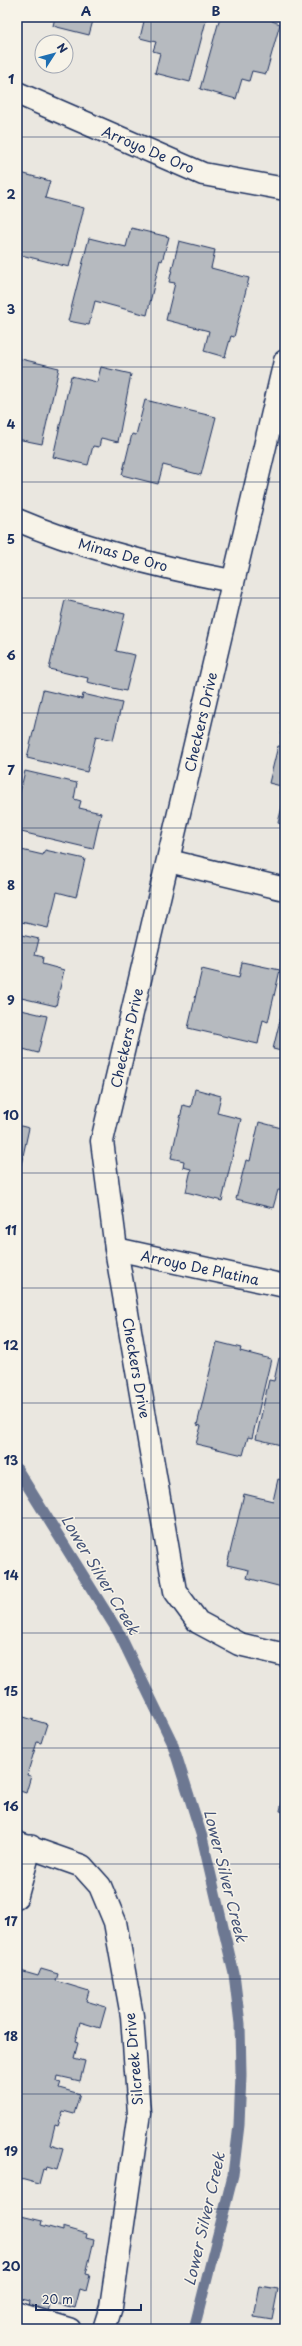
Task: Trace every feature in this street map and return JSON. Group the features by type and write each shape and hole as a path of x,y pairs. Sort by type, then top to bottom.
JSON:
{"street":[{"name":"Arroyo De Oro","path":"17,93 203,174 285,189"},
{"name":"Checkers Drive","path":"285,361 232,581 169,861 102,1141 116,1249 175,1592 198,1622 239,1644 285,1655"},
{"name":"Minas De Oro","path":"17,520 61,538 189,573 232,581"},
{"path":"169,861 285,889"},
{"name":"Arroyo De Platina","path":"116,1249 285,1286"},
{"name":"Silcreek Drive","path":"24,1845 82,1866 100,1886 115,1922 132,2016 139,2112 111,2306 104,2329"}],"lane":[{"path":"17,1897 24,1845"},
{"path":"17,2313 70,2329"}],"building":[{"path":"55,17 94,17 89,35 53,26"},
{"path":"145,17 207,17 190,82 155,73 160,53 153,51 156,42 140,38"},
{"path":"220,17 273,17 272,21 280,24 266,74 252,71 249,81 242,79 236,99 200,89"},
{"path":"17,172 50,181 45,198 84,208 69,267 17,254"},
{"path":"131,228 169,237 162,261 160,260 147,315 95,301 89,325 68,321 89,238 126,247"},
{"path":"179,241 215,250 211,268 249,278 234,337 231,336 225,357 204,351 209,331 166,320 175,283 169,282"},
{"path":"17,358 59,368 42,444 17,439"},
{"path":"101,367 131,374 118,442 101,438 99,447 93,446 88,465 53,457 71,376 97,382"},
{"path":"145,400 216,417 201,475 163,465 158,484 122,475 132,434 136,435"},
{"path":"65,600 125,614 116,651 135,655 126,691 87,682 88,678 49,669"},
{"path":"17,601 20,602 17,616"},
{"path":"43,690 82,699 83,694 122,703 113,740 96,736 87,772 27,758"},
{"path":"285,719 285,736 281,735"},
{"path":"278,746 285,747 285,787 269,783"},
{"path":"25,771 77,783 74,799 81,801 79,808 101,813 93,849 17,831 17,804"},
{"path":"285,794 285,825 278,823"},
{"path":"17,849 43,855 45,850 85,859 76,897 57,892 48,928 17,921"},
{"path":"17,934 39,939 35,955 43,957 42,964 64,970 56,1006 17,997"},
{"path":"242,962 280,970 268,1022 263,1020 258,1044 188,1028 202,969 239,978"},
{"path":"285,1000 285,1052 273,1049"},
{"path":"17,1009 47,1016 38,1053 19,1048 17,1058"},
{"path":"195,1089 221,1096 217,1113 241,1119 222,1201 186,1192 191,1169 183,1167 184,1161 171,1158 183,1105 191,1107"},
{"path":"259,1122 285,1129 285,1191 278,1190 273,1208 236,1199 246,1160 250,1161"},
{"path":"17,1125 29,1128 21,1165 17,1164"},
{"path":"217,1342 241,1348 240,1351 271,1359 252,1438 248,1437 243,1455 196,1444 201,1426 197,1425"},
{"path":"279,1358 285,1360 285,1446 256,1439 269,1380 274,1381"},
{"path":"278,1479 285,1481 285,1576 282,1587 247,1578 249,1570 227,1565 244,1494 273,1501"},
{"path":"17,1715 47,1724 41,1743 37,1742 27,1775 31,1776 26,1793 20,1791 17,1803"},
{"path":"285,1788 285,1812 280,1811"},
{"path":"282,1853 285,1854 285,1871 279,1869"},
{"path":"41,1969 58,1974 56,1981 89,1991 86,2001 106,2007 100,2028 80,2022 75,2042 78,2043 74,2058 85,2061 80,2081 58,2076 57,2081 61,2082 59,2088 80,2094 74,2114 63,2111 58,2126 55,2125 50,2145 63,2149 57,2170 47,2167 46,2170 43,2169 39,2184 17,2178 17,1970 38,1976"},
{"path":"17,2215 42,2221 41,2225 63,2231 63,2227 87,2234 86,2238 94,2240 86,2274 90,2275 86,2291 80,2289 75,2308 51,2302 48,2311 29,2306 30,2301 17,2298"},
{"path":"260,2286 278,2289 272,2320 254,2317"}],"waterway":[{"name":"Lower Silver Creek","path":"17,1469 119,1633 172,1742 202,1837 234,1974 240,2024 241,2075 239,2125 233,2175 194,2329"}]}
